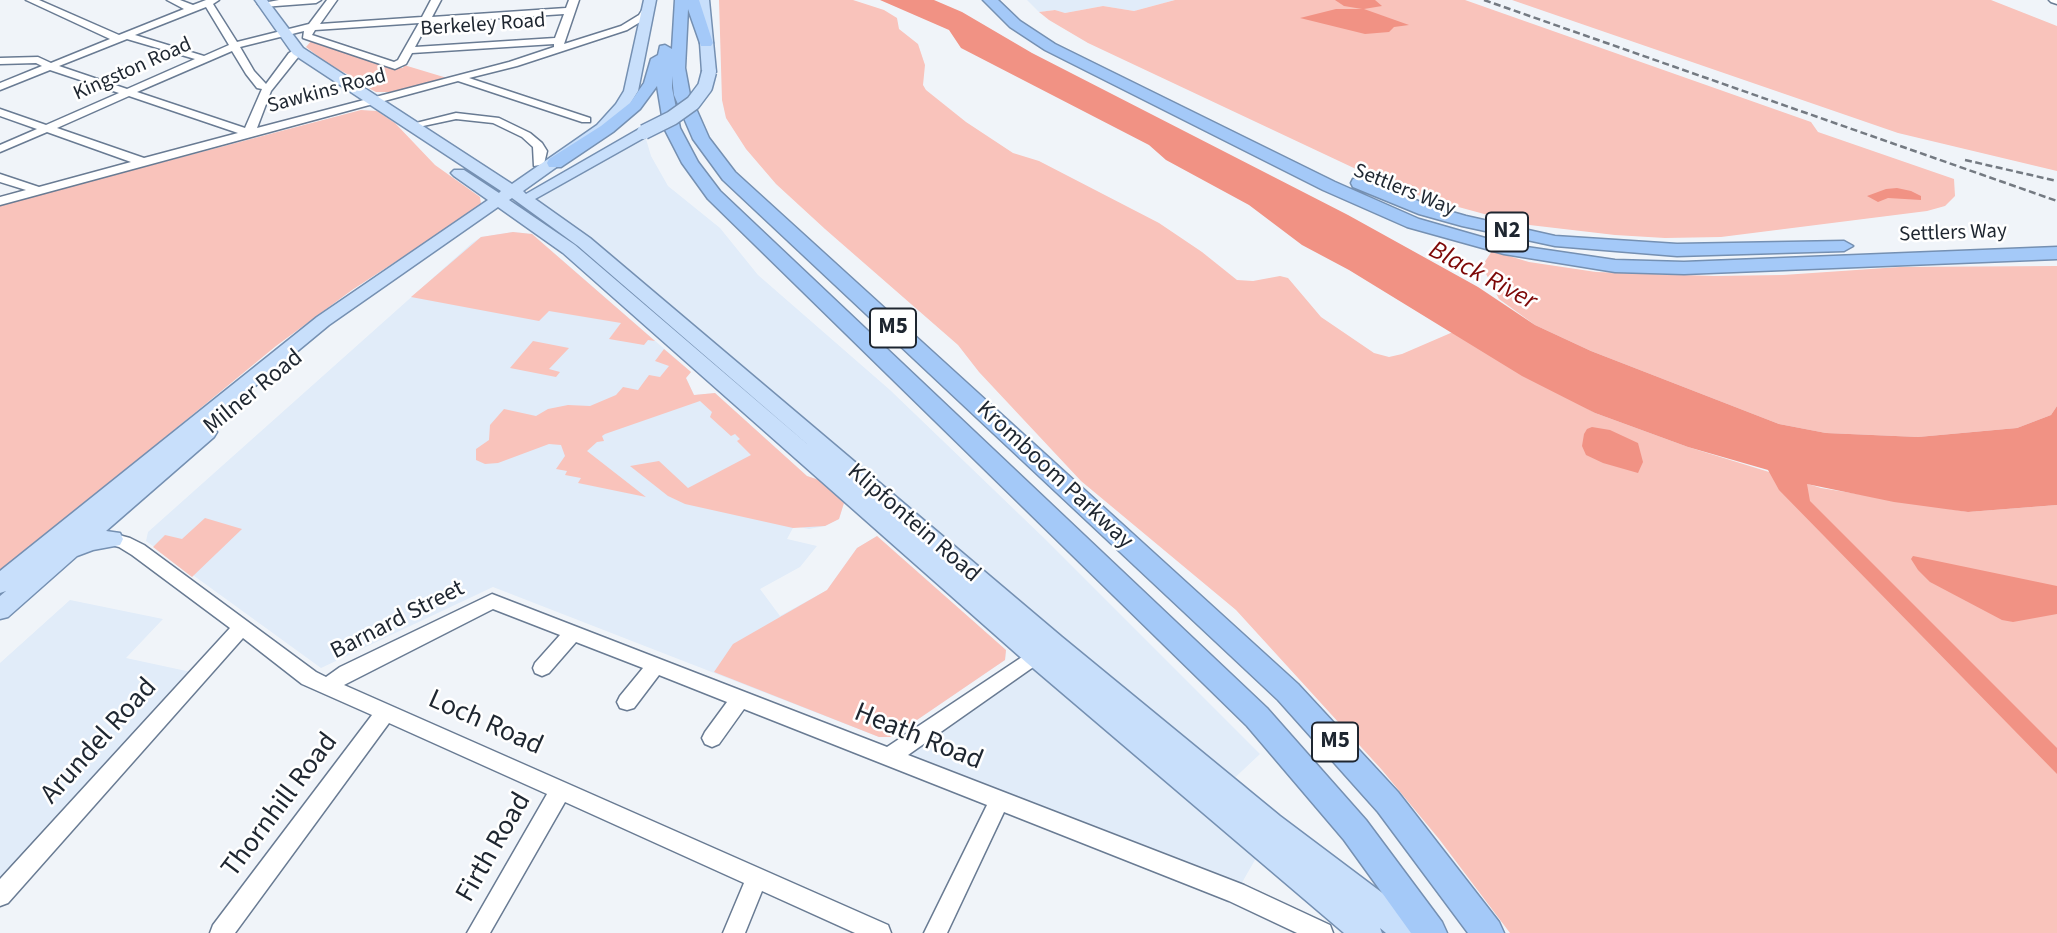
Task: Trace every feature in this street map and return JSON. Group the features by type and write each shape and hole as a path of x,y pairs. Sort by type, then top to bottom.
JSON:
{"highway":[{"name":"Kromboom Parkway","path":"670,0 663,79 666,106 679,144 705,184 723,206 1231,691 1302,766 1355,830 1431,933"},
{"name":"Kromboom Parkway","path":"682,0 678,68 682,95 696,129 720,166 750,197 1261,666 1333,739 1416,836 1488,933"},
{"path":"692,0 706,43"},
{"path":"976,0 1010,20"},
{"name":"Settlers Way","path":"990,0 1010,20 1067,56 1371,205 1413,223 1504,248 1556,259 1615,266 1684,268 2057,253"},
{"name":"Settlers Way","path":"1011,0 1042,28 1073,46 1335,172 1425,210 1508,232 1594,246 1677,250 2057,237"},
{"path":"555,163 620,119 645,93 651,83 667,22"}],"main road":[{"path":"511,200 672,118 693,103 705,87 709,72 703,0"},
{"name":"Klipfontein Road","path":"262,2 299,51 409,126 439,157 511,200 1044,650 1367,933"},
{"path":"511,200 602,128 627,99 634,81 650,3"},
{"name":"Milner Road","path":"0,585 130,475 323,321 511,200"},
{"name":"Milner Road","path":"0,610 114,511 339,324 511,200"},
{"path":"0,585 62,543 88,534 84,529 85,524 117,494 130,475"},
{"path":"112,539 103,531 114,511"},
{"path":"55,561 83,545 112,539"},
{"name":"Klipfontein Road","path":"1044,650 1410,933"}],"street":[{"path":"31,0 123,38 204,59"},
{"path":"173,0 193,9"},
{"path":"0,87 219,0"},
{"path":"262,2 316,0"},
{"path":"332,0 309,32 398,65 436,0"},
{"path":"559,45 574,0"},
{"path":"211,2 234,46 261,86 269,87"},
{"name":"Sawkins Road","path":"0,201 458,78 559,45 624,28 642,18 650,3"},
{"name":"Kingston Road","path":"0,149 234,46 284,33 425,20 570,11"},
{"name":"Berkeley Road","path":"409,50 559,45"},
{"path":"0,61 33,58 249,134 269,87 291,56 299,51"},
{"path":"458,78 586,120"},
{"path":"0,112 143,162"},
{"path":"409,126 456,116 478,116 495,120 526,135 538,145 541,151 538,164"},
{"path":"0,178 40,191"},
{"name":"Loch Road","path":"88,534 112,539 138,551 310,678 880,933"},
{"name":"Heath Road","path":"492,601 1236,893 1282,912 1322,933"},
{"name":"Barnard Street","path":"328,686 347,673 492,601"},
{"name":"Arundel Road","path":"0,895 242,627"},
{"path":"542,668 574,632"},
{"path":"889,757 1044,650"},
{"path":"627,702 656,665"},
{"path":"712,738 741,698"},
{"name":"Thornhill Road","path":"221,933 386,712"},
{"name":"Firth Road","path":"478,933 561,790"},
{"path":"935,933 999,801"},
{"path":"734,933 757,878"}],"shaded area":[{"path":"719,0 853,0 884,10 897,18 899,29 918,44 925,65 923,85 926,90 966,122 1013,153 1039,161 1159,223 1237,280 1253,281 1280,276 1288,278 1321,317 1374,353 1389,357 1402,354 1453,332 1595,413 1688,447 1821,488 1968,512 2057,505 2057,933 1510,933 1439,839 1382,770 1236,610 1081,481 979,372 958,345 776,184 746,149 726,118 722,100"},
{"name":"Black River","path":"880,0 934,0 962,12 1032,53 1348,215 1478,287 1535,325 1591,351 1779,424 1826,433 1918,437 2017,428 2051,415 2057,406 2057,505 1968,512 1894,502 1807,484 1810,501 2057,748 2057,774 1779,490 1768,470 1688,447 1595,413 1522,376 1349,270 1302,245 1249,205 1166,160 1149,145 961,48 949,30"},
{"path":"1027,0 1175,0 1134,11 1103,6 1065,13 1055,10 1039,12"},
{"path":"1175,0 1465,0 1811,122 1818,132 1954,179 1955,196 1945,206 1927,211 1721,237 1615,235 1521,224 1429,199 1390,185 1088,43 1039,12 1055,10 1065,13 1103,6 1134,11"},
{"path":"1335,0 1375,0 1382,6 1364,9 1409,25 1394,27 1389,32 1365,34 1300,18 1336,9 1362,9 1344,6"},
{"path":"1512,0 1991,0 2057,26 2057,171 1898,133"},
{"path":"312,40 397,68 403,68 404,65 447,78 390,92 376,92 351,79 306,47"},
{"path":"361,110 377,111 395,123 435,165 480,197 481,204 478,208 352,290 276,346 0,573 0,205"},
{"path":"644,132 651,156 668,186 720,228 758,275 890,390 1045,539 1260,754 1225,787 525,200"},
{"path":"1897,188 1921,196 1921,200 1888,198 1878,202 1867,196 1886,189"},
{"path":"513,232 532,234 691,372 686,378 694,395 715,393 807,476 819,480 844,503 839,519 825,526 809,529 794,526 787,539 817,546 800,567 760,589 780,616 827,590 857,548 877,536 1006,650 1005,660 892,737 879,737 493,587 321,668 146,541 148,532 472,243 481,237"},
{"path":"513,232 532,234 655,341 648,340 644,345 609,339 621,323 549,311 539,321 411,297 481,237"},
{"path":"1492,251 1529,262 1596,272 1714,276 1783,275 1900,267 2057,266 2057,406 2051,415 2017,428 1918,437 1826,433 1779,424 1591,351 1535,325 1499,299 1482,266"},
{"path":"533,341 569,348 549,369 560,372 556,377 510,368"},
{"path":"664,349 691,372 686,378 694,395 715,393 807,476 819,480 844,503 839,519 825,526 793,528 685,504 668,496 630,466 659,461 688,488 751,455 737,441 740,439 735,434 731,436 710,417 712,412 700,401 605,434 602,436 604,441 597,442 587,451 646,497 578,483 581,478 565,475 567,471 556,469 565,456 561,445 549,444 498,463 485,464 476,460 476,449 489,440 490,425 504,409 536,416 548,409 568,405 590,406 616,395 623,387 638,390 649,375 660,377 669,366 655,361"},
{"path":"1592,427 1610,430 1638,443 1643,462 1638,473 1586,455 1582,446 1584,434"},
{"path":"205,518 242,529 192,577 153,547 165,535 182,539"},
{"path":"877,536 1006,650 1005,660 892,737 879,737 714,672 733,644 827,590 857,548"},
{"path":"1913,556 2057,586 2057,614 2013,622 2002,620 1930,582 1918,570 1911,559"},
{"path":"70,600 163,619 126,658 191,672 0,880 0,663"},
{"path":"1036,656 1263,846 1236,893 889,757"}],"railway":[{"path":"1484,0 2057,201"},
{"path":"1965,160 2057,181"}]}
